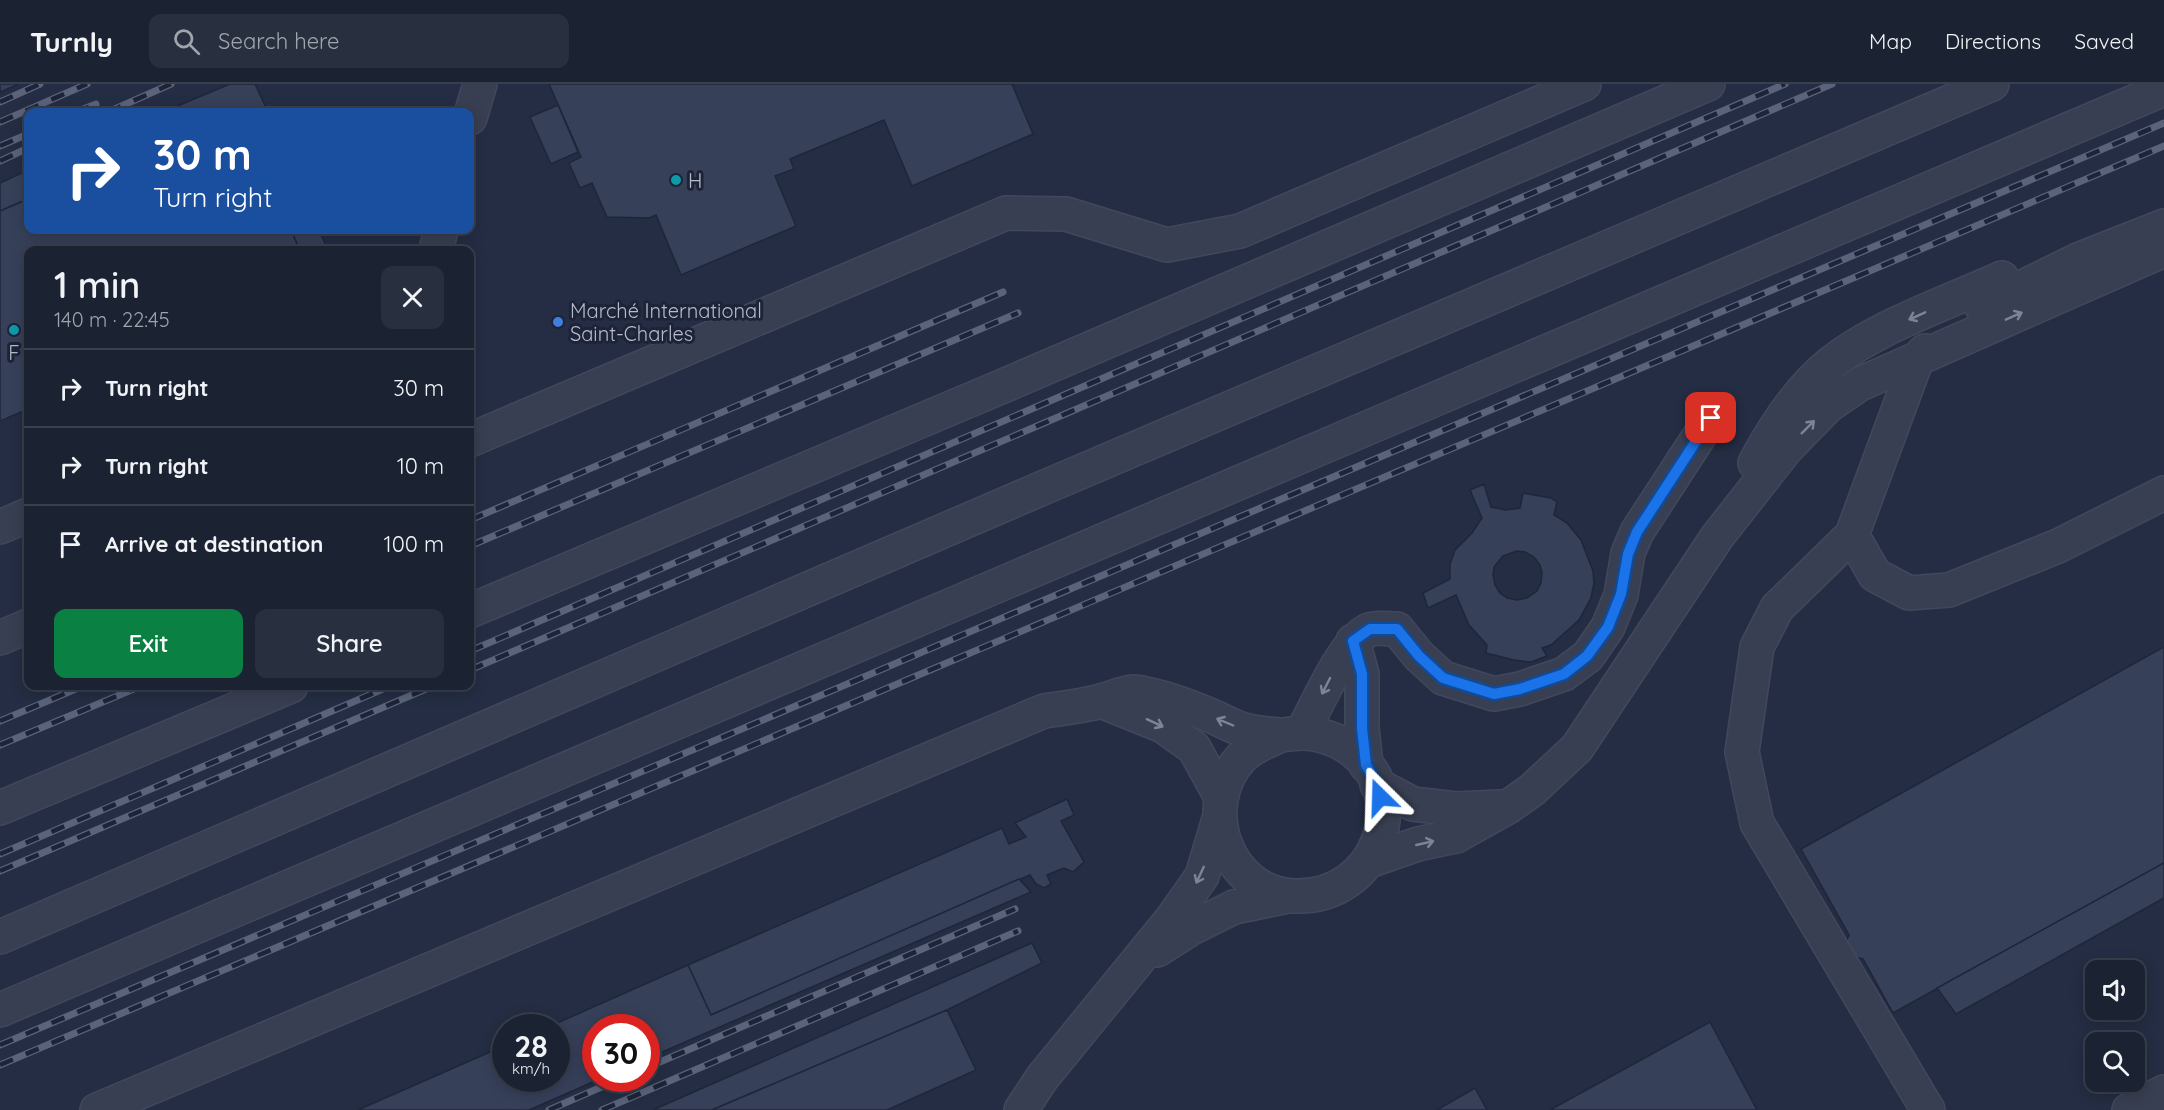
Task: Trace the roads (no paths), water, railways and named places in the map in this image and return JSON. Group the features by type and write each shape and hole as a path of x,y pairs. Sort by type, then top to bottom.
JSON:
{"street":[{"path":"473,108 480,84"},
{"path":"474,438 1006,213 1066,214 1167,244 1240,231 1584,84"},
{"path":"474,608 996,389 1707,84"},
{"path":"0,937 1038,490 1992,84"},
{"path":"0,1010 2164,89"},
{"path":"1717,537 1769,436 1796,399 1829,365 1870,337 2113,229 2164,211"},
{"path":"1928,1110 1758,823 1743,752 1757,647 1777,608 1852,535 1917,359 1958,319 2080,259 2164,226"},
{"path":"1369,861 1418,844 1456,836 1508,807 1532,790 1577,748 1717,537 1786,449 1828,406 1860,384 2164,250"},
{"path":"1021,1110 1042,1078 1171,920 1202,876 1229,776 1242,757 1261,744 1292,734 1353,641 1370,629 1397,629 1419,656 1443,678 1494,694 1520,689 1564,674 1587,656 1608,627 1621,594 1628,554 1637,532 1711,418"},
{"path":"1852,535 1875,575 1909,593 1949,590 2058,546 2164,493"},
{"path":"0,527 24,517"},
{"path":"0,638 24,628"},
{"path":"1136,963 1190,929 1234,907 1288,896 1311,897 1334,890 1354,878 1369,861 1380,836 1383,810 1372,775 1362,728 1362,674 1353,641"},
{"path":"0,808 281,690"},
{"path":"97,1110 1044,711 1101,701 1134,692 1176,701 1246,731 1327,737 1349,748 1372,775 1413,804 1456,809 1508,807"},
{"path":"1101,701 1162,726 1194,748 1220,808 1225,846 1240,870 1262,887 1288,896"},
{"path":"2129,1110 2164,1092"}],"railway":[{"path":"0,102 40,84"},
{"path":"32,108 87,84"},
{"path":"117,108 171,84"},
{"path":"474,649 1785,84"},
{"path":"474,668 1832,84"},
{"path":"86,108 96,104"},
{"path":"0,122 24,112"},
{"path":"0,1045 2164,123"},
{"path":"0,146 24,136"},
{"path":"0,1065 2164,146"},
{"path":"0,161 24,150"},
{"path":"474,518 1003,292"},
{"path":"474,544 1018,313"},
{"path":"0,721 74,690"},
{"path":"0,745 131,690"},
{"path":"0,854 381,690"},
{"path":"0,871 424,690"},
{"path":"660,1062 1015,909"},
{"path":"602,1110 1018,931"},
{"path":"549,1110 590,1092"}],"place":[{"name":"H","path":"676,180"},
{"name":"Marché International Saint-Charles","path":"558,322"},
{"name":"F","path":"14,330"}]}
